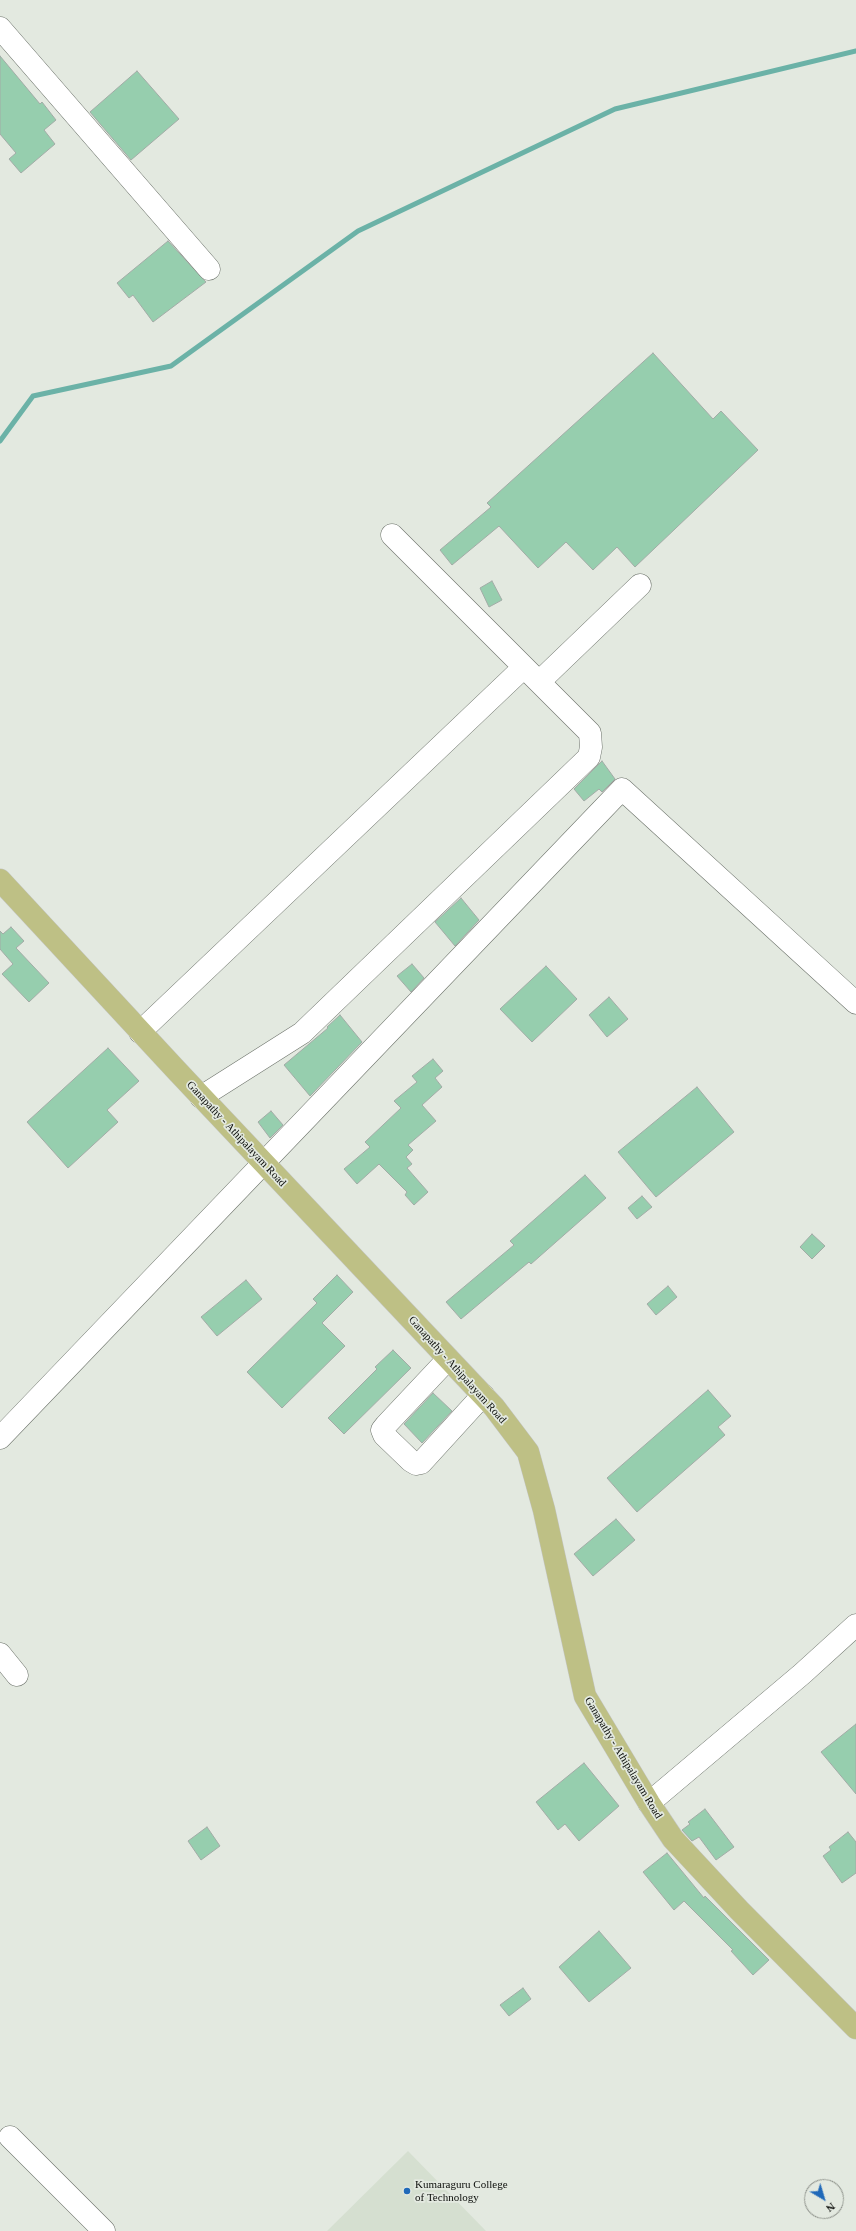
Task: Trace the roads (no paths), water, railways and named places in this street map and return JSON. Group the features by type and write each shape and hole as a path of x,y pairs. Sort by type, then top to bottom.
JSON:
{"main road":[{"name":"Ganapathy - Athipalayam Road","path":"0,880 140,1032 483,1395 528,1452 544,1510 585,1696 672,1839 739,1910 856,2028"}],"street":[{"path":"0,28 209,269"},
{"path":"201,1097 302,1033 589,757 591,747 590,733 392,535"},
{"path":"539,682 640,585"},
{"path":"140,1032 524,667"},
{"path":"0,1438 622,789 856,1003"},
{"path":"448,1359 386,1425 382,1430 384,1435 411,1461 416,1464 420,1463 483,1395"},
{"path":"649,1803 802,1674 856,1625"},
{"path":"0,1654 18,1675"},
{"path":"10,2137 104,2231"}],"waterway":[{"path":"0,441 33,396 171,366 358,231 615,109 856,51"}],"place":[{"name":"Kumaraguru College of Technology","path":"407,2191"}]}
